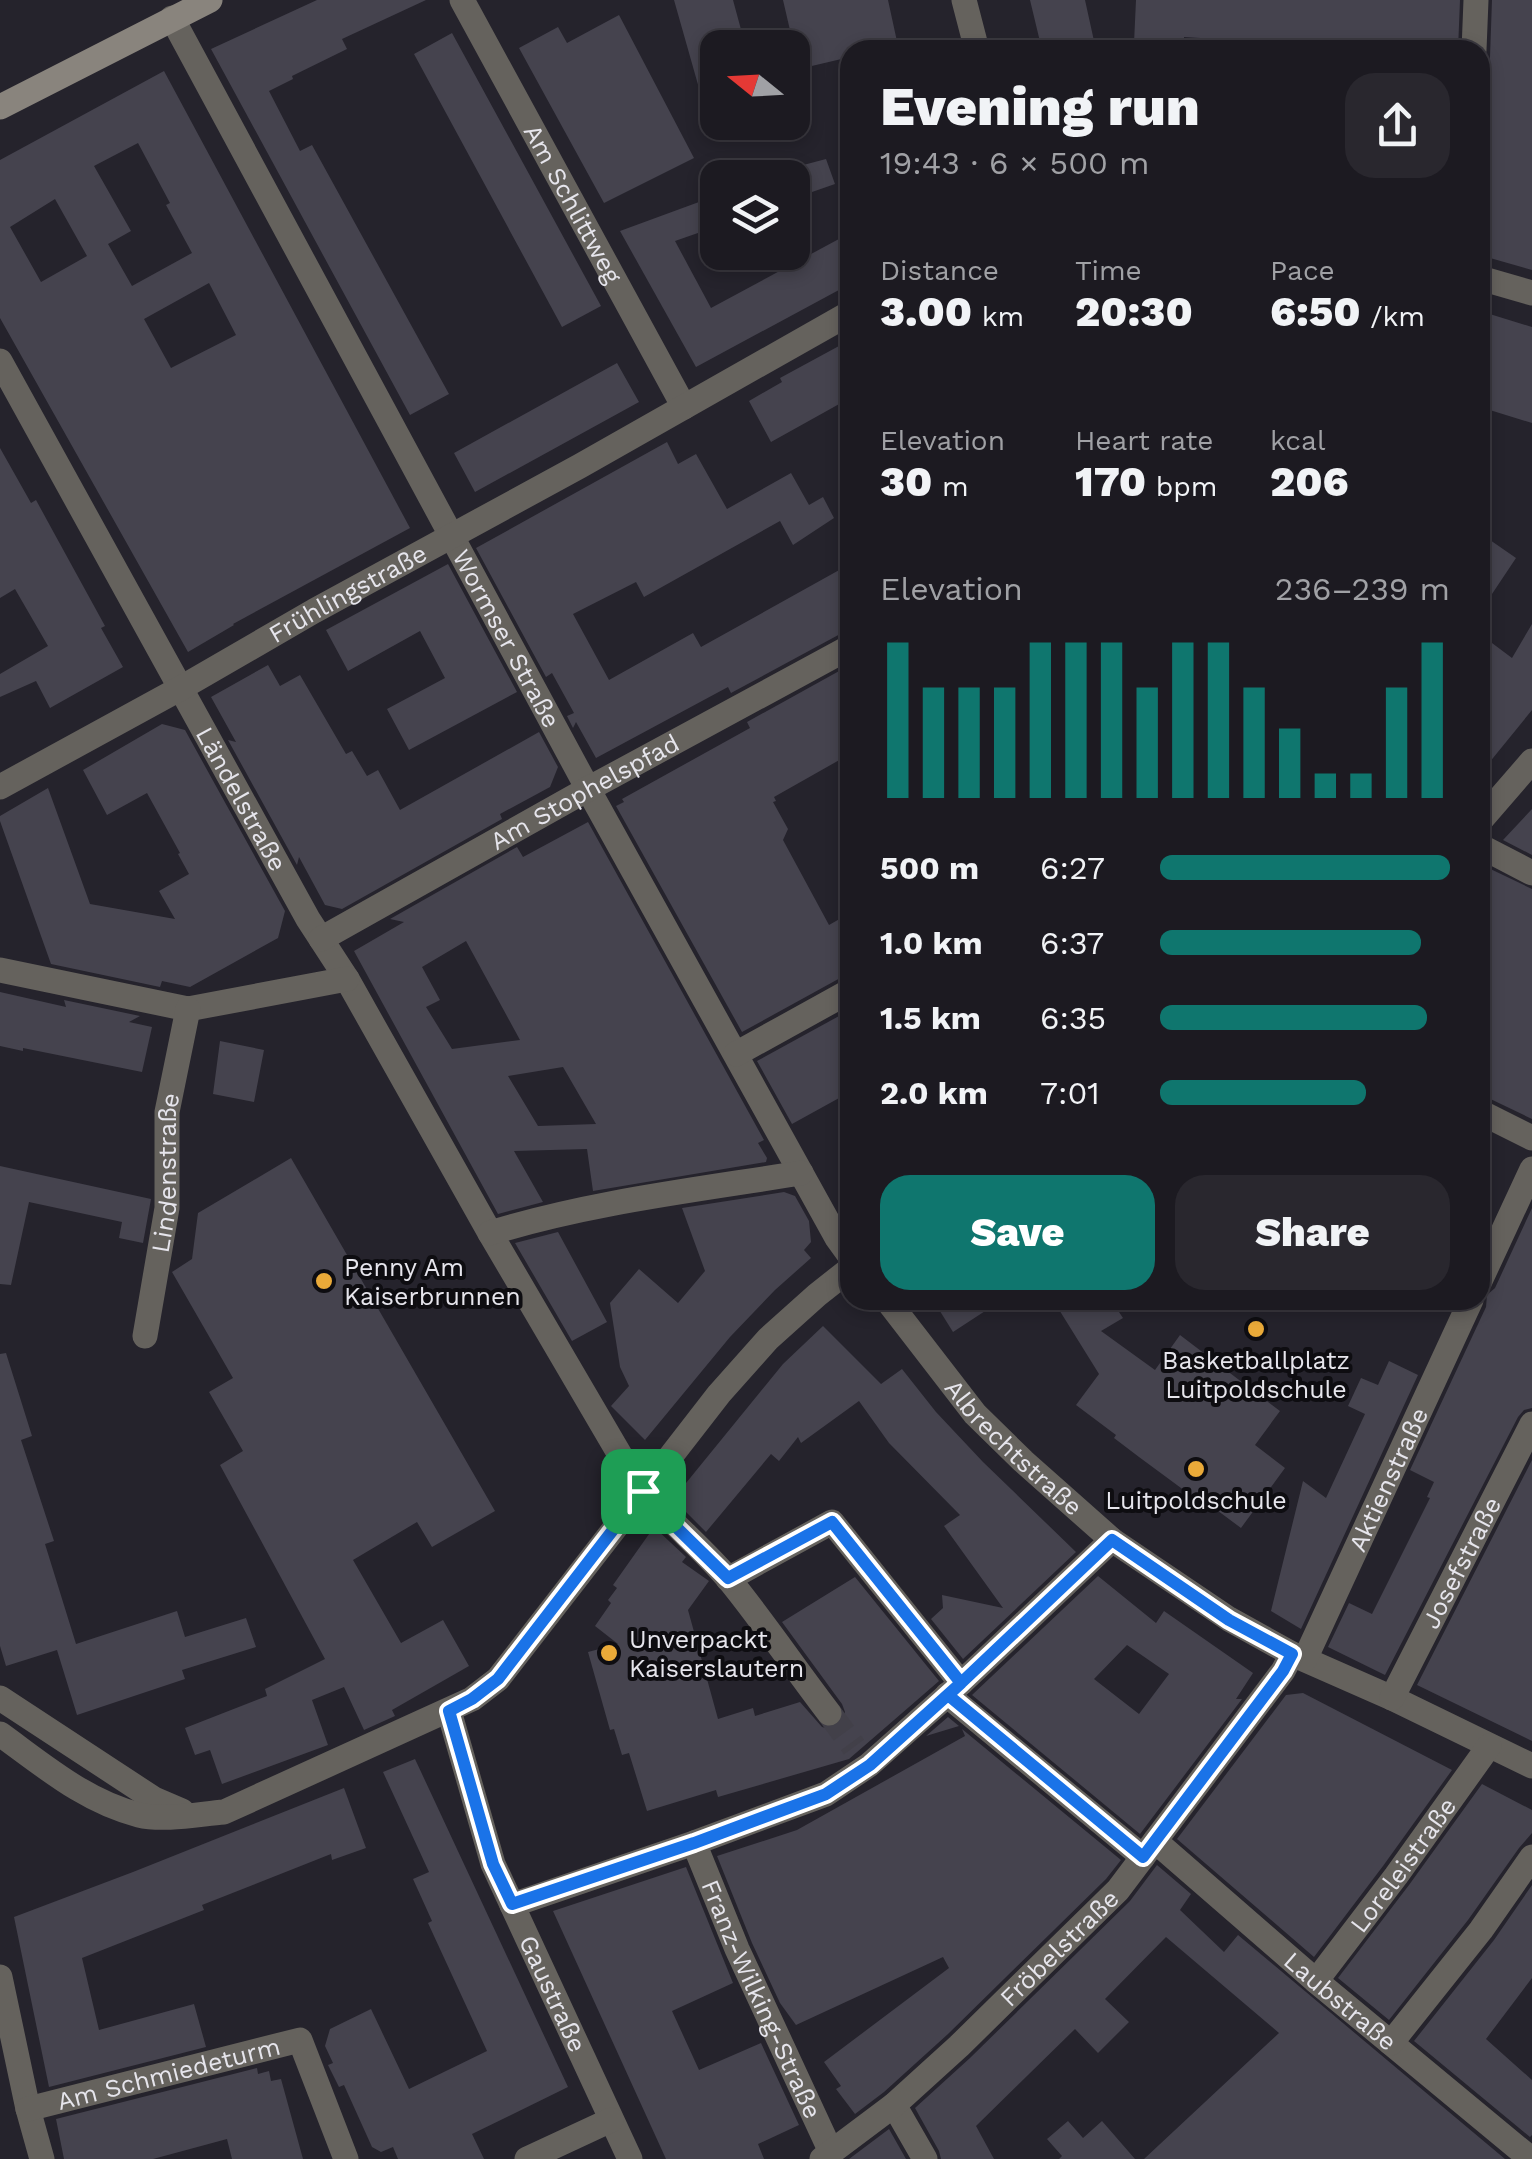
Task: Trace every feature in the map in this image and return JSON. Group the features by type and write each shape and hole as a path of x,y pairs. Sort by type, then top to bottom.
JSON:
{"street":[{"path":"3,98 210,0"},
{"name":"Am Schlittweg","path":"462,0 684,407"},
{"path":"964,0 974,40"},
{"path":"1474,40 1476,0"},
{"name":"Wormser Straße","path":"172,18 588,789 840,1242"},
{"path":"1490,281 1532,293"},
{"name":"Frühlingstraße","path":"0,787 840,319"},
{"name":"Ländelstraße","path":"0,361 320,939 643,1491 728,1578 829,1713"},
{"name":"Am Stophelspfad","path":"320,939 840,652"},
{"path":"1490,809 1532,761"},
{"path":"1490,851 1532,874"},
{"path":"0,970 188,1009 346,979"},
{"path":"736,1054 840,997"},
{"name":"Lindenstraße","path":"146,1336 167,1208 167,1112 188,1009"},
{"path":"1490,1117 1532,1138"},
{"path":"1490,1260 1532,1169"},
{"path":"490,1232 610,1203 801,1173"},
{"path":"0,1734 75,1788 102,1802 142,1816 191,1815 224,1812 472,1699 498,1679 720,1394 768,1339 840,1278"},
{"name":"Albrechtstraße","path":"895,1310 976,1414 1023,1462 1112,1540 1229,1620 1532,1766"},
{"name":"Aktienstraße","path":"1299,1656 1467,1310"},
{"name":"Josefstraße","path":"1392,1698 1532,1424"},
{"name":"Laubstraße","path":"728,1578 832,1522 954,1689 1531,2159"},
{"path":"512,1904 826,1794 862,1756 954,1689 1112,1540"},
{"name":"Fröbelstraße","path":"826,2156 894,2105 959,2046 1118,1890 1283,1671 1299,1656"},
{"path":"0,1698 154,1798 191,1815"},
{"name":"Gaustraße","path":"449,1711 493,1864 630,2159"},
{"name":"Loreleistraße","path":"1316,1981 1489,1746"},
{"name":"Franz-Wilking-Straße","path":"694,1843 826,2156"},
{"path":"1391,2042 1481,1930 1532,1857"},
{"path":"0,1977 42,2159"},
{"name":"Am Schmiedeturm","path":"28,2109 300,2040 346,2159"},
{"path":"894,2105 925,2159"},
{"path":"527,2159 611,2120"}],"building":[{"path":"317,0 426,0 342,39 347,49 269,91 300,151 312,145 449,394 410,415 211,49"},
{"path":"674,0 733,0 741,30 700,30 700,92"},
{"path":"783,0 888,0 897,40 840,40 840,59 810,66 810,30 790,30"},
{"path":"1030,0 1085,0 1094,40 1040,40"},
{"path":"1136,0 1460,0 1458,40 1134,40"},
{"path":"1492,0 1532,0 1532,270 1490,258"},
{"path":"619,15 694,158 604,203 519,48 558,27 567,43"},
{"path":"452,33 601,306 562,327 414,54"},
{"path":"164,71 410,528 188,652 0,318 0,160","holes":["138,143 192,253 132,286 108,244 131,231 94,166","55,199 87,256 41,282 10,227","209,283 236,335 171,368 144,319"]},
{"path":"826,159 835,184 810,193 810,163"},
{"path":"700,202 700,232 675,241 711,308 781,270 810,270 810,255 840,238 840,289 696,367 620,231"},
{"path":"1490,314 1532,327 1532,423 1490,410"},
{"path":"840,345 840,404 771,442 749,401 782,382 780,378"},
{"path":"617,363 639,402 475,492 454,453"},
{"path":"667,442 678,464 696,454 727,509 791,473 809,505 823,497 834,518 793,545 780,521 644,597 636,582 573,614 609,680 693,633 701,647 840,570 840,634 731,693 728,687 596,758 576,722 573,728 567,716 574,713 552,673 546,677 476,548"},
{"path":"0,448 31,503 36,500 123,667 50,708 36,681 0,697 0,674 48,646 15,589 0,598"},
{"path":"1490,540 1516,558 1490,597"},
{"path":"448,564 517,692 409,750 387,709 445,678 420,631 348,671 326,630"},
{"path":"1532,624 1532,710 1490,762 1490,642 1512,658"},
{"path":"268,665 280,686 300,675 346,754 352,751 367,776 378,770 400,810 539,732 558,767 550,787 500,814 502,819 342,909 325,905 299,857 297,865 228,740 236,742 211,697"},
{"path":"840,671 840,760 774,797 773,802 788,829 783,840 829,925 840,919 840,978 742,1032 616,806 624,802 622,799 750,728 747,722"},
{"path":"162,724 185,730 285,911 278,938 190,987 162,981 160,987 51,964 0,821 0,816 48,788 90,904 175,919 159,891 189,874 147,793 107,815 83,770"},
{"path":"1532,809 1532,855 1503,840"},
{"path":"588,822 764,1140 758,1143 766,1162 593,1191 587,1149 514,1151 543,1202 498,1214 354,951 404,922 390,919 517,847 523,857","holes":["466,941 520,1040 452,1049 426,1007 440,1000 422,967","563,1067 596,1124 538,1126 508,1076"]},
{"path":"1490,869 1532,889 1532,1119 1490,1099"},
{"path":"0,992 66,1007 64,1000 140,1016 129,1022 152,1027 142,1072 0,1046"},
{"path":"840,1015 840,1098 792,1124 757,1061"},
{"path":"220,1041 264,1050 254,1102 213,1094"},
{"path":"291,1158 495,1511 432,1547 417,1522 353,1560 401,1643 443,1620 469,1666 392,1710 395,1716 364,1730 344,1687 312,1700 328,1745 222,1784 210,1750 195,1755 185,1728 267,1696 265,1689 325,1659 220,1465 243,1451 209,1392 233,1378 172,1272 192,1259 198,1213"},
{"path":"0,1166 151,1199 143,1243 119,1238 122,1222 29,1202 11,1285 0,1284"},
{"path":"784,1192 795,1196 809,1221 811,1242 804,1250 811,1258 730,1337 645,1440 611,1406 629,1386 620,1367 610,1303 639,1269 678,1303 705,1271 682,1208"},
{"path":"1532,1208 1532,1408 1518,1417 1385,1675 1328,1647 1349,1603 1372,1614 1430,1498 1427,1497 1434,1482 1410,1470 1485,1310 1490,1310 1490,1292"},
{"path":"558,1232 607,1322 572,1341 515,1243"},
{"path":"939,1310 987,1310 953,1332"},
{"path":"1059,1310 1118,1310 1123,1318 1101,1331 1155,1370 1180,1335 1280,1411 1255,1445 1285,1468 1241,1528 1139,1457 1076,1405 1099,1374"},
{"path":"823,1326 881,1384 902,1369 983,1462 1076,1552 963,1659 931,1619 943,1608 942,1595 1003,1608 944,1526 960,1515 889,1443 859,1401 801,1443 798,1437 779,1461 771,1454 706,1532 673,1499 783,1364"},
{"path":"6,1353 32,1436 21,1440 54,1541 45,1544 76,1644 177,1611 185,1637 246,1618 256,1647 182,1670 185,1679 77,1715 57,1650 6,1666 0,1646 0,1354"},
{"path":"1389,1361 1418,1375 1301,1629 1271,1611 1303,1481 1326,1498 1365,1414 1348,1406 1361,1378 1378,1385"},
{"path":"1532,1460 1532,1741 1417,1685"},
{"path":"654,1527 686,1557 682,1562 709,1581 688,1610 718,1719 753,1708 755,1716 800,1702 822,1727 840,1725 845,1712 842,1704 782,1622 855,1577 939,1681 849,1759 718,1797 716,1790 647,1811 629,1753 622,1755 614,1729 610,1730 588,1652 618,1644 595,1626 611,1603 608,1600 617,1588 613,1585"},
{"path":"1098,1576 1156,1623 1164,1611 1253,1673 1236,1699 1242,1699 1140,1834 972,1695","holes":["1127,1645 1169,1674 1139,1714 1094,1679"]},
{"path":"1303,1693 1452,1770 1314,1957 1177,1839 1286,1695"},
{"path":"948,1717 959,1726 926,1736"},
{"path":"962,1729 1121,1860 948,2034 855,2114 836,2089 841,2086 824,2062 949,1968 943,1957 796,2025 780,2003 717,1856 797,1830 965,1736"},
{"path":"415,1759 568,2087 472,2134 484,2159 398,2159 393,2147 381,2152 372,2147 344,2085 339,2087 328,2065 333,2063 325,2046 330,2029 371,2009 409,2089 487,2051 428,1923 432,1921 413,1879 429,1872 383,1772"},
{"path":"1482,1784 1532,1810 1532,1833 1389,2020 1338,1978"},
{"path":"344,1788 366,1848 332,1860 331,1854 82,1958 99,2030 194,2004 206,2047 49,2087 14,1917"},
{"path":"1157,1865 1191,1894 1180,1910 1224,1952 1238,1935 1505,2159 1144,2159 1279,2033 1166,1937 1105,1999 1129,2022 1098,2053 1075,2029 976,2126 994,2159 941,2159 915,2108 1130,1901"},
{"path":"686,1867 733,1983 672,2011 699,2070 761,2043 799,2125 758,2144 764,2159 666,2159 553,1911"},
{"path":"1532,1885 1532,1978 1486,2039 1532,2080 1530,2137 1414,2041"},
{"path":"257,2068 258,2074 269,2071 271,2081 281,2079 303,2159 232,2159 227,2139 153,2159 64,2159 56,2119"},
{"path":"1068,2121 1083,2138 1102,2121 1135,2159 1059,2159 1062,2156 1047,2139"},
{"path":"889,2129 906,2159 849,2159"}],"tunnel":[{"path":"829,1713 854,1747"}],"place":[{"name":"Penny Am Kaiserbrunnen","path":"324,1281"},
{"name":"Basketballplatz Luitpoldschule","path":"1256,1329"},
{"name":"Luitpoldschule","path":"1196,1469"},
{"name":"Unverpackt Kaiserslautern","path":"609,1653"}],"route":[{"path":"643,1491 498,1679 449,1711 493,1864 512,1904 826,1794 870,1765 961,1683 1112,1540 1229,1620 1292,1654 1143,1857 948,1695 961,1683 832,1522 728,1578 643,1491"}]}
